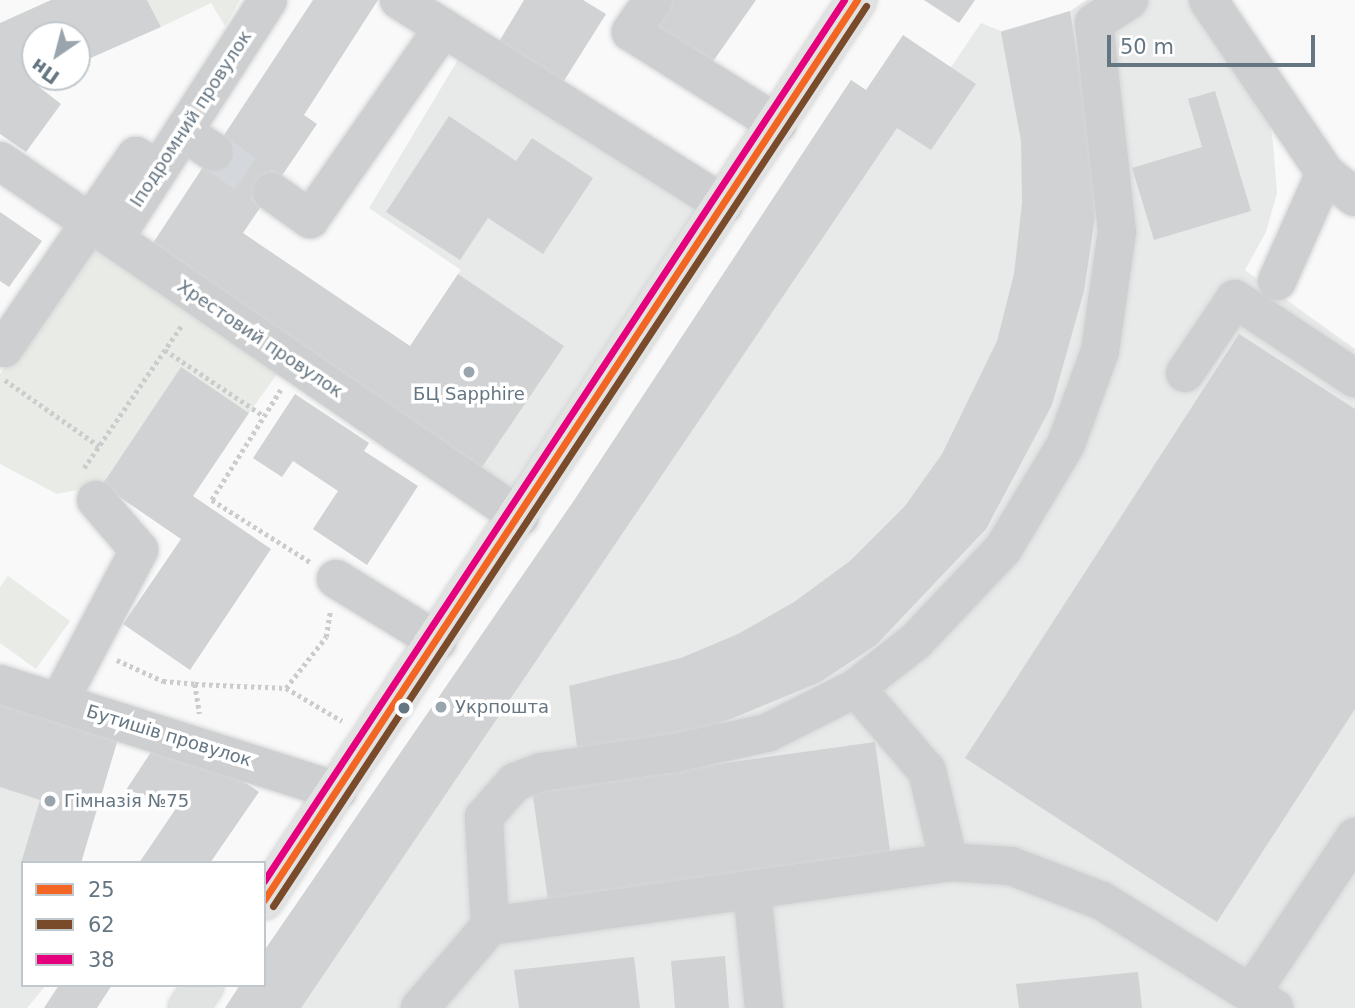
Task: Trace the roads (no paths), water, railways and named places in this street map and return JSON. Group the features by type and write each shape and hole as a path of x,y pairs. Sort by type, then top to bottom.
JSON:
{"main road":[{"path":"266,897 520,517 858,0"},
{"path":"188,1008 203,987"}],"street":[{"name":"Іподромний провулок","path":"2,363 102,231 158,170 268,0"},
{"path":"399,0 724,205"},
{"path":"653,0 631,32 777,124"},
{"path":"426,1005 490,926 484,817 515,782 541,772 675,753 767,733 856,688 916,641 1003,549 1066,444 1100,351 1117,232 1094,23 1129,0"},
{"path":"1208,0 1325,173 1355,197"},
{"path":"272,192 310,219 443,28"},
{"path":"183,132 214,152"},
{"name":"Хрестовий провулок","path":"0,161 520,517"},
{"path":"1277,281 1325,173"},
{"path":"1185,373 1235,299 1355,378"},
{"path":"58,702 139,550 96,500"},
{"path":"336,579 437,641"},
{"name":"Бутишів провулок","path":"0,684 337,791"},
{"path":"856,688 927,771 949,862"},
{"path":"490,926 949,862 1011,866 1102,901 1263,1000 1355,837"},
{"path":"752,890 764,1008"}],"tunnel":[{"path":"214,152 272,192"}],"place":[{"name":"БЦ Sapphire","path":"469,372"},
{"name":"Укрпошта","path":"441,707"},
{"name":"Гімназія №75","path":"50,801"}]}
